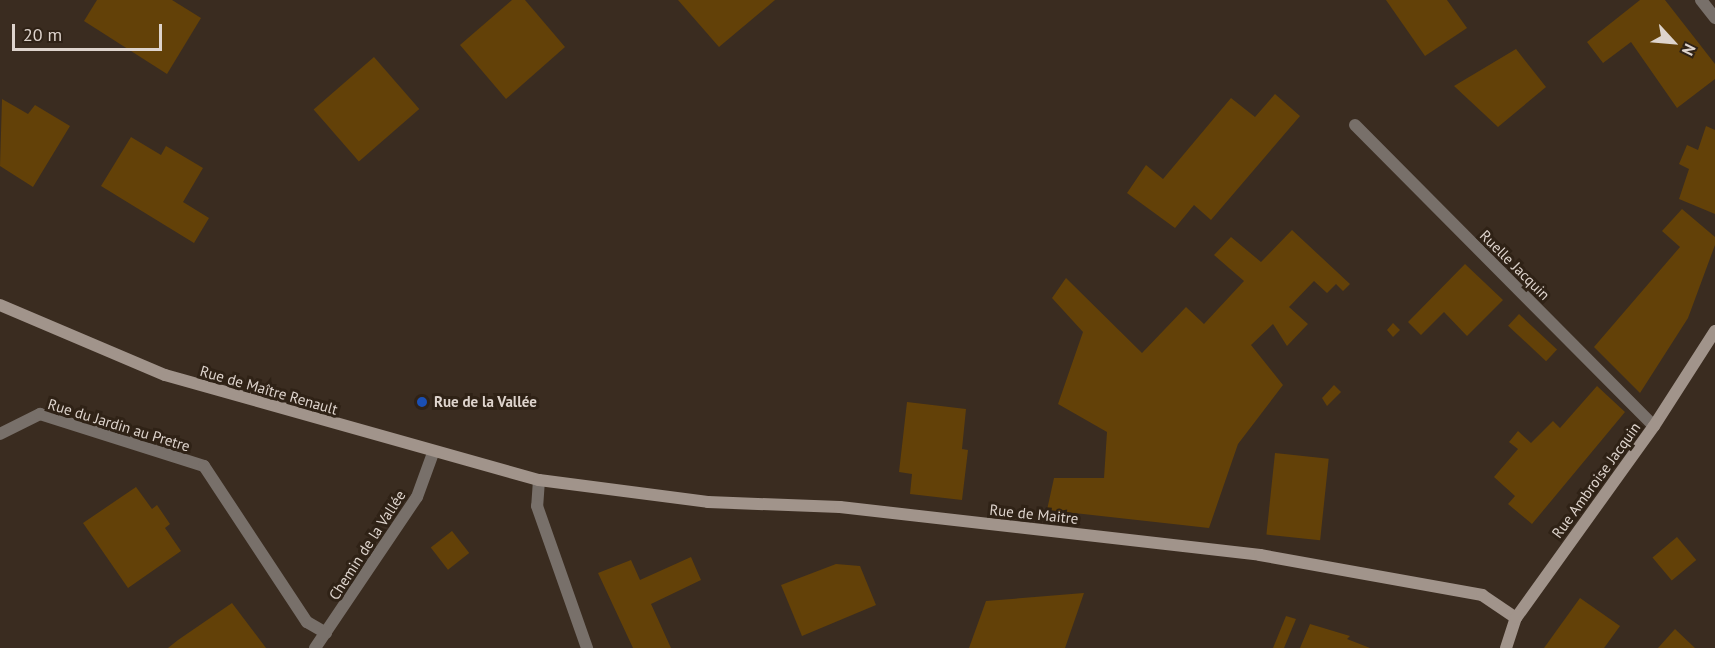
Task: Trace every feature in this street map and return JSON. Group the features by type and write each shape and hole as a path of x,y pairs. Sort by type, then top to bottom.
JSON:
{"street":[{"path":"1701,0 1715,18"},
{"name":"Ruelle Jacquin","path":"1355,125 1654,426"},
{"name":"Rue de Maître Renault","path":"0,305 165,375 433,453 538,480"},
{"name":"Rue Ambroise Jacquin","path":"1506,648 1516,618 1654,426 1715,331"},
{"name":"Rue du Jardin au Pretre","path":"0,434 40,414 204,466 307,622 326,633"},
{"name":"Chemin de la Vallée","path":"315,648 417,497 433,453"},
{"path":"538,480 537,506 587,648"},
{"name":"Rue de Maitre","path":"538,480 708,502 840,507 1260,555 1482,595 1516,618"}],"building":[{"path":"97,0 172,0 201,18 167,74 84,21"},
{"path":"512,0 525,0 565,47 506,99 460,45"},
{"path":"678,0 775,0 719,47"},
{"path":"1386,0 1447,0 1467,28 1425,56"},
{"path":"1640,0 1665,0 1715,64 1715,79 1677,108 1631,42 1603,63 1587,42"},
{"path":"1516,49 1546,87 1498,127 1454,86"},
{"path":"374,57 419,109 359,162 314,109"},
{"path":"1275,94 1300,116 1211,220 1194,205 1175,228 1127,193 1146,165 1163,179 1231,98 1255,117"},
{"path":"2,99 28,114 35,105 70,126 33,187 0,166"},
{"path":"1706,126 1715,130 1715,214 1679,199 1689,169 1679,164 1687,145 1698,150"},
{"path":"131,137 161,155 166,146 203,168 183,202 209,218 194,243 101,186"},
{"path":"1682,209 1715,237 1715,245 1688,318 1640,393 1594,347 1680,247 1662,231"},
{"path":"1292,230 1350,284 1343,291 1336,284 1327,293 1314,281 1289,307 1308,324 1287,346 1273,324 1251,345 1283,385 1238,444 1209,528 1047,510 1054,478 1104,478 1107,432 1058,404 1083,332 1052,298 1066,278 1142,353 1186,307 1204,324 1244,281 1214,255 1231,237 1261,262"},
{"path":"1465,264 1503,300 1467,336 1444,312 1421,335 1408,322"},
{"path":"1519,314 1557,349 1546,361 1508,326"},
{"path":"1393,323 1400,330 1393,337 1387,330"},
{"path":"1334,385 1341,392 1327,406 1322,398"},
{"path":"1597,386 1625,412 1532,524 1508,504 1515,496 1494,477 1518,449 1509,442 1518,431 1531,443 1553,421 1560,428"},
{"path":"907,402 966,409 962,449 968,450 962,500 910,494 912,474 899,472"},
{"path":"1275,453 1329,459 1320,540 1266,535"},
{"path":"136,487 152,509 157,505 170,524 165,528 181,551 128,588 83,523"},
{"path":"452,531 469,553 448,570 431,548"},
{"path":"1677,537 1696,560 1672,581 1652,558"},
{"path":"691,557 701,580 651,604 671,648 633,648 598,573 631,560 640,580"},
{"path":"836,564 860,566 876,605 802,636 781,585"},
{"path":"1084,593 1065,648 969,648 986,601"},
{"path":"1580,598 1620,626 1604,648 1544,648"},
{"path":"232,603 266,648 168,648 178,640"},
{"path":"1286,616 1296,619 1284,648 1273,648"},
{"path":"1310,624 1350,636 1347,639 1370,648 1300,648"},
{"path":"1675,629 1695,648 1658,648"}],"place":[{"name":"Rue de la Vallée","path":"422,402"}]}
